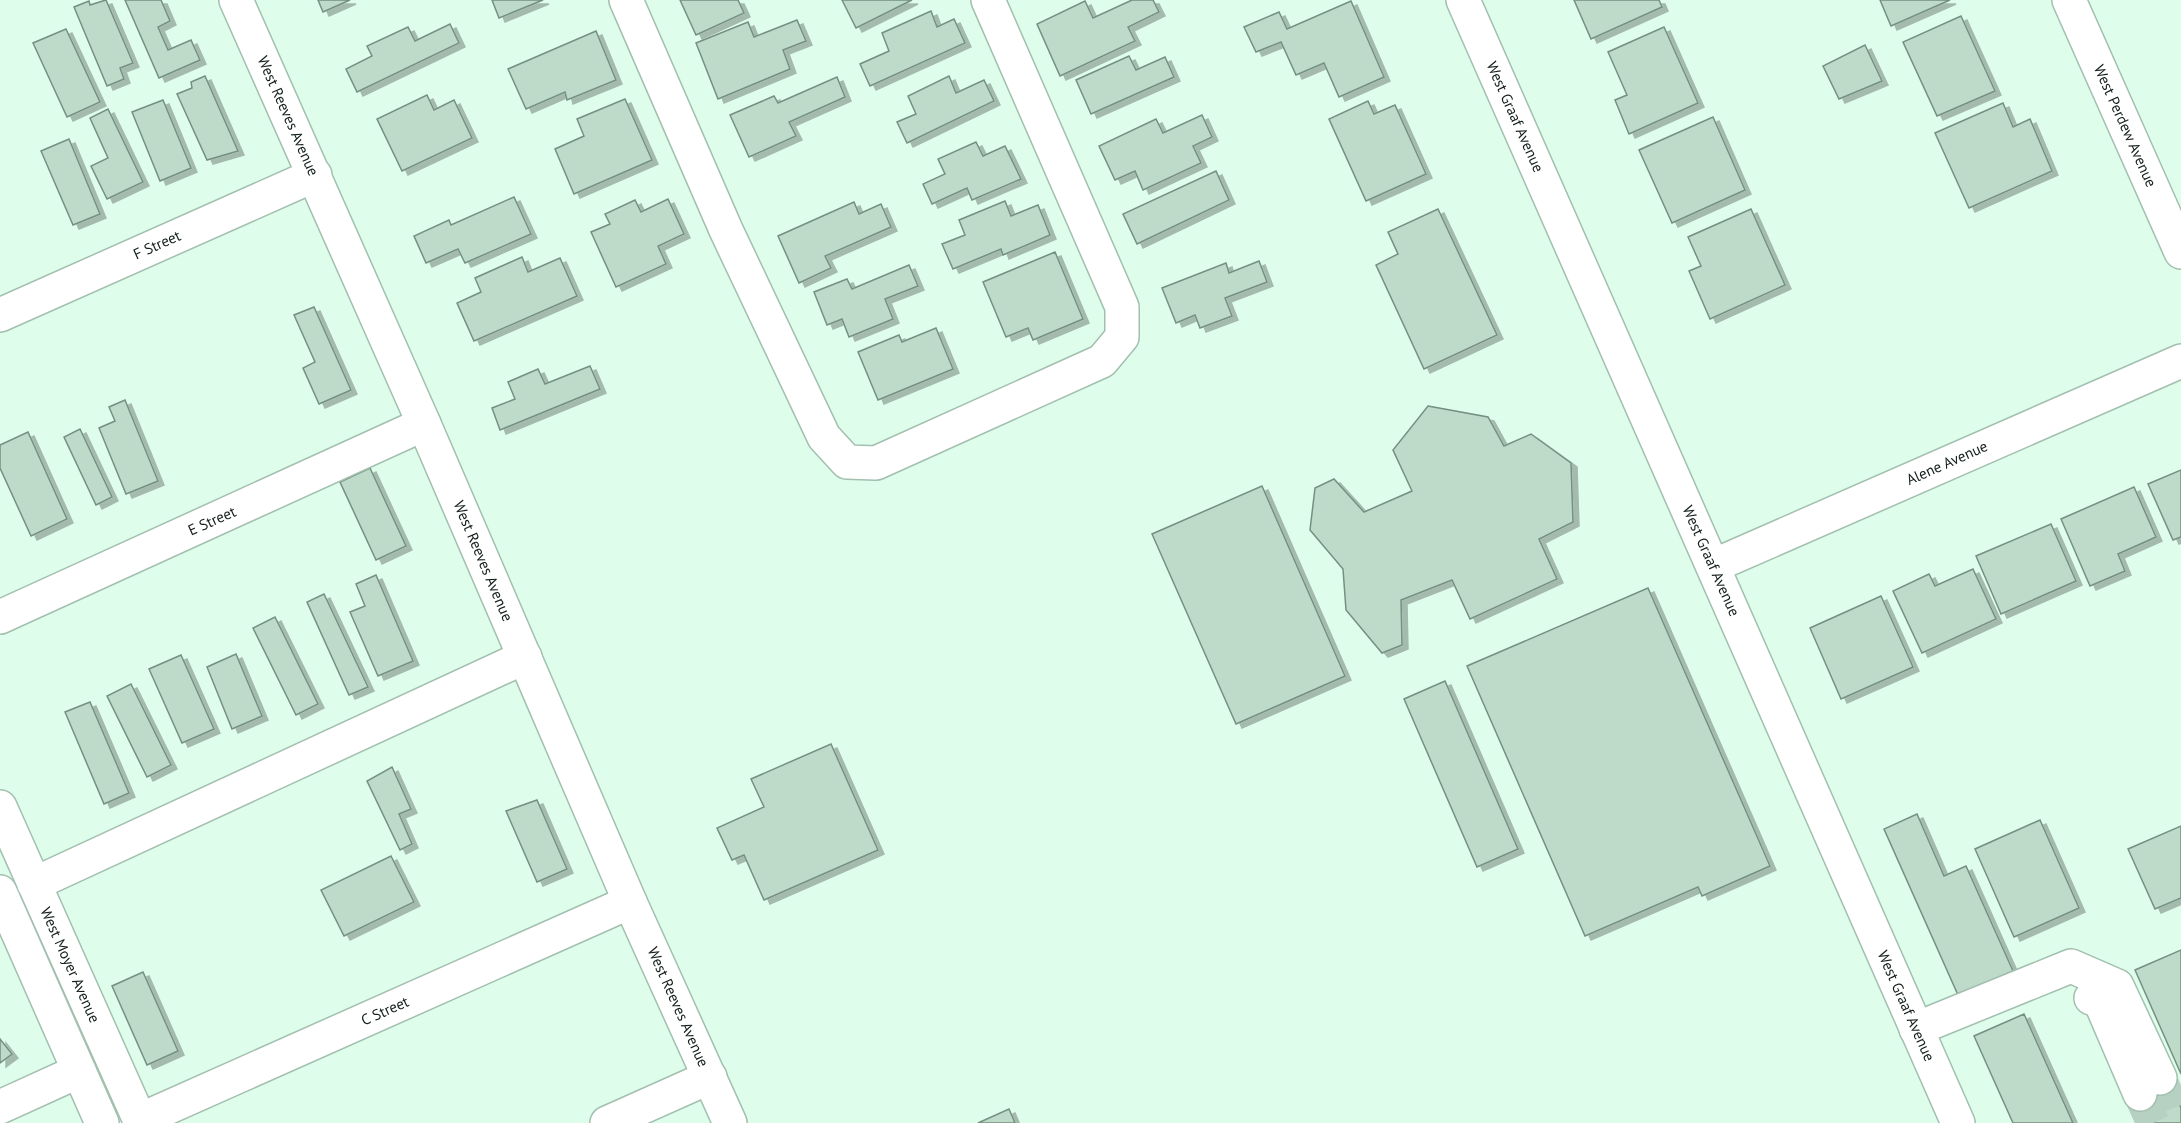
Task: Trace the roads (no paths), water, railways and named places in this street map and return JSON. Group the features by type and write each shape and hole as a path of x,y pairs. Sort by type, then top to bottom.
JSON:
{"street":[{"name":"West Reeves Avenue","path":"236,0 424,424 630,902 730,1123"},
{"path":"626,0 726,230 824,437 847,462 876,463 1102,361 1122,337 1122,307 988,0"},
{"name":"West Graaf Avenue","path":"1463,0 1958,1123"},
{"name":"West Perdew Avenue","path":"2069,0 2181,252"},
{"name":"F Street","path":"0,315 315,175"},
{"name":"Alene Avenue","path":"1713,566 2181,361"},
{"name":"E Street","path":"0,617 424,424"},
{"path":"34,884 525,657"},
{"name":"West Moyer Avenue","path":"0,807 140,1121"},
{"path":"0,892 102,1123"},
{"name":"C Street","path":"140,1121 630,902"},
{"path":"1920,1037 2062,987 2100,1001 2150,1086"},
{"path":"0,1107 79,1071"},
{"path":"607,1123 710,1077"}],"tunnel":[{"path":"2160,1078 2179,1123"},
{"path":"2140,1094 2153,1123"}]}
